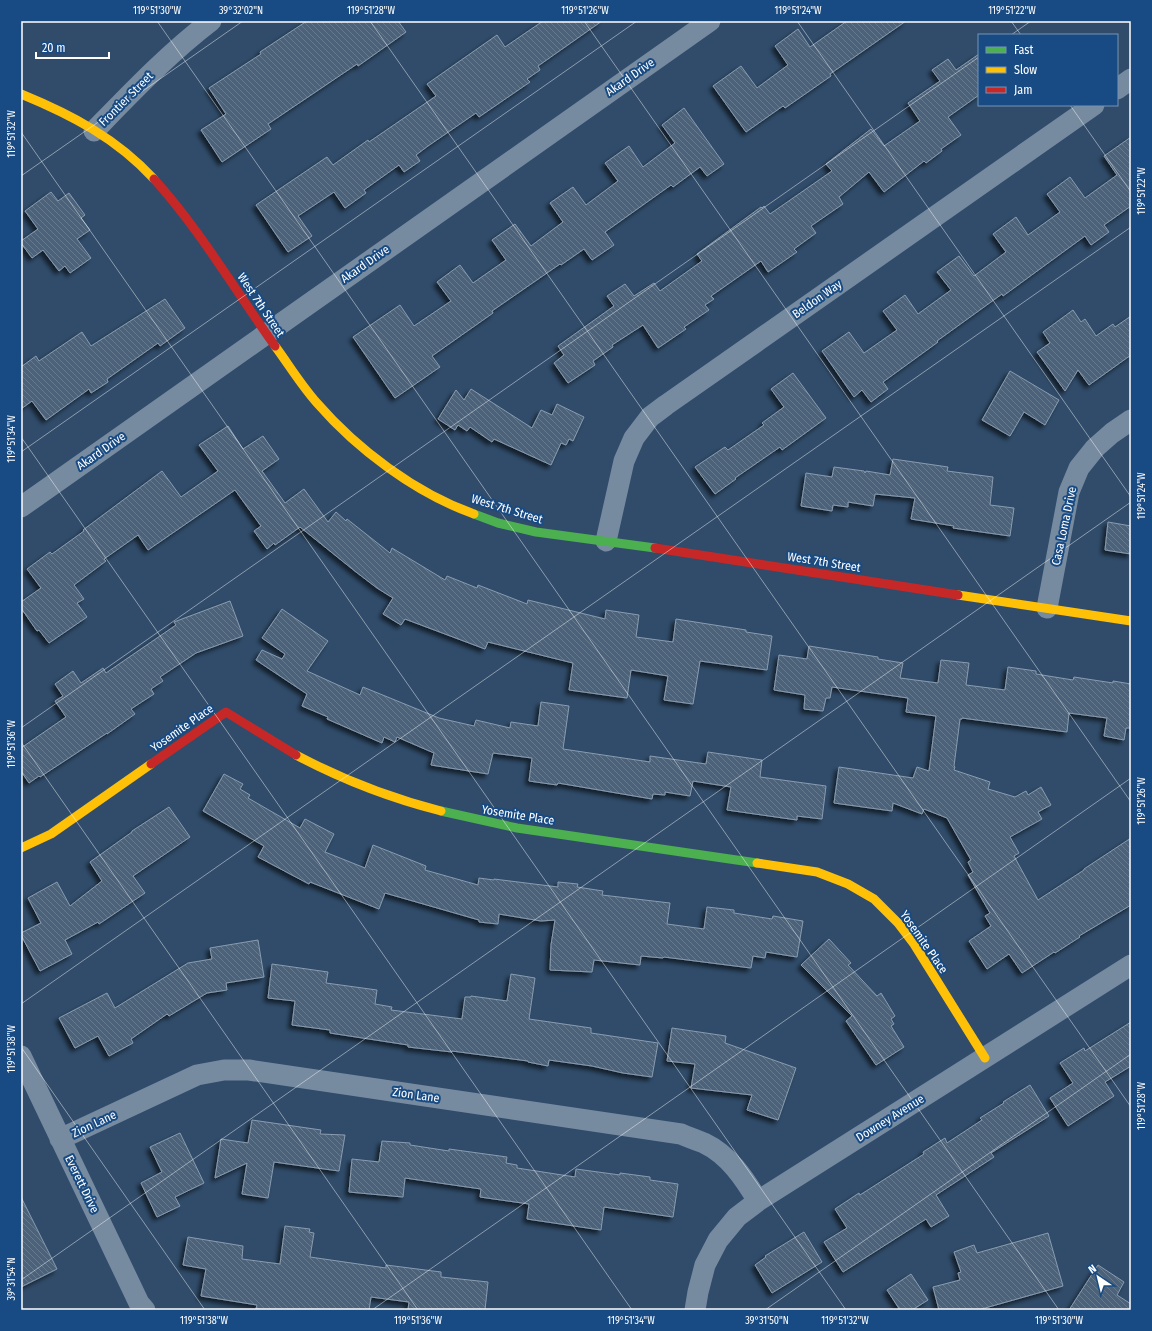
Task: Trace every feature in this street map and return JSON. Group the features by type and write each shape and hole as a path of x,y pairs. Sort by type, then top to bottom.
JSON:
{"main road":[{"name":"West 7th Street","path":"21,94 82,123 116,144 147,171 178,207 306,390 329,416 357,444 389,467 420,488 453,505 484,518 519,528 564,537 606,541 1131,621"},
{"name":"Yosemite Place","path":"21,848 51,834 226,712 281,747 340,777 401,800 457,816 517,828 817,872 848,884 874,899 898,923 914,944 985,1058"}],"street":[{"name":"Frontier Street","path":"94,131 129,94 185,41 211,21"},
{"name":"Akard Drive","path":"21,507 710,21"},
{"path":"1118,88 1131,79"},
{"name":"Beldon Way","path":"606,541 624,461 634,438 650,417 672,400 1093,106"},
{"name":"Casa Loma Drive","path":"1047,608 1069,492 1079,468 1095,448 1112,433 1131,420"},
{"name":"Downey Avenue","path":"695,1310 705,1264 718,1240 737,1217 758,1201 1131,965"},
{"name":"Everett Drive","path":"21,1056 139,1303 145,1310"},
{"name":"Zion Lane","path":"60,1139 197,1075 224,1070 249,1070 681,1134 705,1144 727,1159 744,1177 758,1201"}],"building":[{"path":"307,21 398,21 406,32 358,66 357,64 268,124 271,129 222,162 201,130 226,114 209,88 261,54 260,52"},
{"path":"543,21 602,21 538,66 540,70 527,79 530,82 479,117 476,113 416,155 420,161 404,172 399,165 364,190 366,193 345,208 334,192 298,216 312,236 288,252 256,205 327,157 333,165 368,140 369,142 436,96 427,84 497,35 505,47"},
{"path":"847,21 906,21 830,74 831,76 785,108 783,106 746,132 713,86 741,66 757,88 788,65 775,46 798,29 810,47"},
{"path":"978,55 978,96 948,117 961,135 941,149 942,151 926,163 924,161 884,192 869,172 839,197 843,204 811,226 816,233 794,249 797,252 768,272 761,261 711,296 714,299 705,305 709,310 684,327 686,329 658,348 643,325 612,345 613,347 593,361 595,365 568,383 554,363 564,355 558,346 614,306 607,296 625,284 634,296 654,283 660,291 702,261 697,254 761,207 762,208 764,206 770,214 832,171 826,164 871,129 884,146 920,121 908,103 940,81 932,70 948,59 956,70"},
{"path":"684,108 724,164 707,176 700,167 673,187 671,185 605,232 614,245 592,260 584,249 492,311 493,313 432,356 440,367 395,398 353,337 400,305 414,326 451,301 437,282 460,265 473,283 506,260 492,240 515,224 531,246 563,222 550,203 573,187 586,205 618,181 605,163 629,146 643,167 675,143 662,125"},
{"path":"1131,137 1131,206 1104,225 1109,232 1091,245 1085,236 1003,296 1002,294 883,382 888,389 871,402 862,390 854,397 822,351 849,332 864,353 897,330 883,311 905,295 918,314 951,290 937,272 959,256 974,276 1006,252 993,234 1016,217 1028,235 1060,212 1047,194 1070,177 1085,198 1117,175 1104,156"},
{"path":"51,192 58,201 69,193 85,215 81,218 90,230 77,239 91,258 70,273 65,266 59,271 43,250 32,258 21,243 21,241 38,229 25,211"},
{"path":"165,299 185,328 160,346 158,343 107,379 108,382 91,393 89,389 46,420 32,401 21,409 21,367 36,356 39,361 82,332 91,346"},
{"path":"1073,310 1081,322 1085,319 1096,336 1113,324 1115,327 1131,316 1131,355 1089,385 1078,370 1065,391 1037,352 1050,343 1043,332"},
{"path":"1010,371 1059,400 1045,425 1024,412 1010,436 982,420"},
{"path":"793,373 826,418 782,450 780,447 735,478 736,479 715,494 695,467 725,447 728,450 764,425 762,423 784,407 771,389"},
{"path":"471,389 532,428 541,410 552,415 557,404 584,417 573,441 569,439 566,445 561,443 551,465 494,439 492,442 470,427 467,431 458,425 455,430 438,419 456,390 464,400"},
{"path":"228,426 243,449 263,436 279,459 262,471 285,503 304,489 328,522 336,512 390,553 392,548 445,580 447,576 477,588 478,585 527,604 528,600 605,619 606,610 639,615 636,637 673,642 676,619 746,630 746,632 772,636 767,670 700,661 693,704 664,700 668,676 631,670 627,698 569,690 573,663 488,642 485,649 405,619 401,625 383,614 393,598 356,572 300,527 267,549 254,531 261,526 235,490 148,550 138,535 104,559 106,561 74,585 84,599 77,603 87,617 49,643 39,630 37,631 21,608 21,602 41,588 27,569 50,552 52,554 84,531 83,530 162,471 181,497 218,471 199,445"},
{"path":"893,459 948,467 947,471 993,477 990,505 1014,508 1010,536 953,528 954,526 911,519 915,498 875,494 873,506 848,502 848,507 833,505 832,511 801,506 806,473 832,477 834,467 864,471 865,473 866,471 890,475"},
{"path":"1108,522 1131,526 1131,554 1105,550"},
{"path":"230,601 243,636 196,653 160,677 163,681 151,689 154,694 131,709 135,714 107,734 29,783 21,771 21,748 66,717 55,701 63,696 55,684 73,671 81,683 103,668 106,673 176,625 174,622"},
{"path":"282,609 328,641 307,671 360,695 363,687 439,718 474,726 476,720 510,728 511,722 538,726 541,702 569,706 563,749 650,762 650,756 706,764 708,752 762,760 760,777 826,786 822,819 797,816 797,820 727,810 731,787 693,781 690,796 665,792 665,795 653,794 652,799 558,783 557,785 529,781 532,758 493,753 488,774 431,765 434,753 397,737 395,742 384,737 382,743 327,719 328,717 302,706 307,694 256,660 262,650 282,659 285,654 262,638"},
{"path":"809,646 878,657 878,659 903,663 900,678 938,683 941,660 969,663 966,685 1005,690 1008,667 1036,671 1036,674 1073,680 1074,677 1113,683 1113,681 1131,684 1131,728 1126,728 1124,740 1104,736 1107,718 1069,713 1067,732 962,718 960,719 954,770 990,782 988,789 1015,797 1026,791 1028,795 1041,787 1051,805 1038,812 1042,819 1010,837 1019,853 1014,856 1038,900 1131,838 1131,905 1079,936 1080,937 1022,973 1009,954 987,969 969,941 991,926 985,916 990,913 968,875 973,872 968,862 971,860 947,818 924,809 922,814 893,803 892,811 834,803 839,767 913,778 917,767 929,771 936,716 906,712 908,698 832,687 830,698 826,698 823,711 804,709 805,695 774,690 779,655 807,659"},
{"path":"224,774 243,784 240,789 250,795 248,798 300,828 305,819 334,834 325,852 365,868 373,845 426,866 425,870 478,885 479,878 558,887 558,882 578,884 577,887 603,891 602,895 670,903 667,924 704,929 707,907 734,910 734,913 772,919 773,916 803,921 797,957 766,952 765,958 753,956 751,968 664,957 641,956 640,965 594,960 592,972 550,970 551,945 555,920 541,921 499,914 498,924 479,922 479,920 385,893 379,909 310,882 309,884 258,857 264,846 203,811"},
{"path":"169,807 190,837 133,876 145,893 99,924 98,922 65,940 72,954 40,971 21,935 21,933 41,923 28,898 57,882 70,906 102,881 90,862 132,831"},
{"path":"829,939 851,963 848,965 877,996 881,993 895,1016 891,1019 894,1024 891,1026 904,1047 876,1065 846,1021 852,1016 801,965"},
{"path":"258,940 264,977 226,983 227,990 207,993 169,1016 167,1014 131,1039 133,1043 109,1056 98,1036 75,1048 59,1018 107,993 115,1008 188,963 212,959 210,948"},
{"path":"272,964 328,972 326,983 377,990 375,1004 392,1007 391,1010 462,1019 465,997 471,996 507,1001 511,974 535,978 529,1019 591,1028 591,1033 658,1043 652,1077 549,1060 548,1066 528,1061 408,1047 408,1045 330,1033 330,1030 292,1025 295,1001 268,998"},
{"path":"1131,1022 1131,1066 1105,1082 1114,1096 1068,1126 1050,1098 1073,1083 1060,1063 1084,1048 1085,1051"},
{"path":"672,1028 726,1036 725,1043 796,1068 778,1120 747,1110 752,1095 691,1088 695,1064 667,1061"},
{"path":"1030,1085 1049,1116 991,1153 994,1157 936,1195 949,1216 931,1227 926,1219 843,1272 824,1242 847,1228 835,1209 859,1193 860,1195 924,1154 923,1152 945,1138 947,1143 982,1120 980,1118"},
{"path":"252,1120 321,1130 320,1134 345,1135 339,1171 274,1162 268,1198 242,1194 247,1163 215,1178 221,1139 248,1143"},
{"path":"180,1133 204,1183 175,1197 180,1206 157,1217 141,1183 162,1172 150,1147"},
{"path":"382,1141 410,1143 410,1145 449,1151 449,1149 507,1157 506,1163 517,1165 517,1168 575,1177 576,1169 620,1175 620,1173 650,1177 650,1180 678,1184 673,1217 604,1207 601,1230 527,1219 529,1204 480,1197 481,1189 405,1178 403,1197 349,1192 352,1159 379,1162"},
{"path":"21,1197 57,1269 21,1287"},
{"path":"285,1226 310,1229 309,1232 314,1233 310,1257 386,1268 386,1265 441,1272 441,1277 488,1282 485,1310 408,1310 409,1302 371,1297 369,1310 266,1310 256,1309 257,1305 201,1296 206,1269 183,1265 188,1237 243,1246 242,1259 280,1264"},
{"path":"804,1232 822,1262 772,1293 755,1265 766,1257 765,1256"},
{"path":"1048,1233 1063,1286 978,1310 939,1310 933,1287 960,1280 958,1273 961,1272 954,1252 974,1245 977,1253"},
{"path":"1098,1265 1124,1282 1117,1295 1131,1304 1131,1310 1069,1310"},
{"path":"911,1274 928,1300 912,1310 900,1310 887,1290"}],"traffic: fast":[{"path":"474,514 498,523 536,532 655,548"},
{"path":"441,811 517,828 757,863"}],"traffic: slow":[{"path":"21,94 58,110 92,129 124,151 154,179"},
{"path":"275,346 311,396 350,437 388,468 409,482 452,505 474,514"},
{"path":"958,595 1131,621"},
{"path":"296,755 367,788 441,811"},
{"path":"21,848 51,834 151,764"},
{"path":"757,863 817,872 848,884 874,899 898,923 914,944 985,1058"}],"traffic: jam":[{"path":"154,179 202,239 275,346"},
{"path":"655,548 958,595"},
{"path":"151,764 226,712 296,755"}]}
